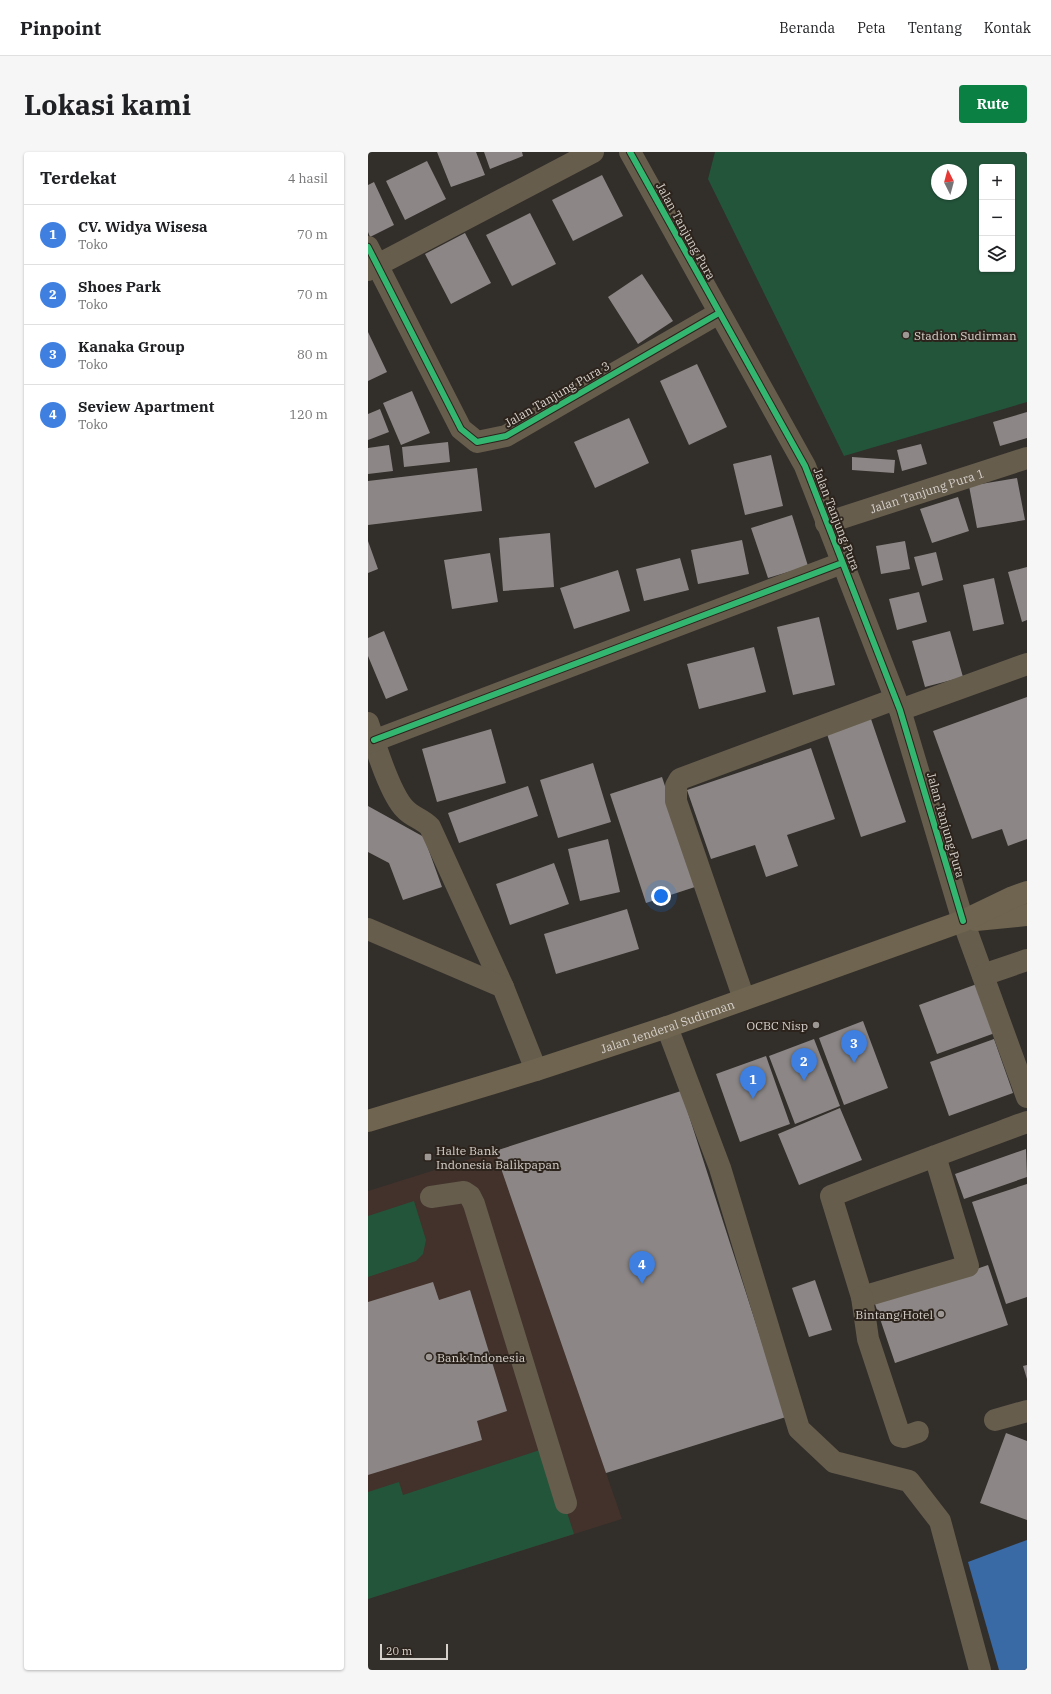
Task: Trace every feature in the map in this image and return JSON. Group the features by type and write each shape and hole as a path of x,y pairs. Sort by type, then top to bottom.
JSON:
{"highway":[{"name":"Jalan Jenderal Sudirman","path":"368,1121 536,1070 667,1027 963,921 1013,897 1027,892"},
{"name":"Jalan Jenderal Sudirman","path":"963,921 1027,915"}],"street":[{"path":"371,261 593,152"},
{"name":"Jalan Tanjung Pura","path":"630,152 805,466 898,704 963,921 1027,1097"},
{"name":"Jalan Tanjung Pura 3","path":"371,261 461,429 477,442 506,436 719,313"},
{"name":"Jalan Tanjung Pura 1","path":"826,523 1027,458"},
{"path":"536,1070 503,987 430,827 405,809 397,798 370,736 842,563"},
{"path":"744,999 676,802 676,786 680,778 898,704 1027,664"},
{"path":"368,929 503,987"},
{"path":"983,975 1027,960"},
{"path":"667,1027 720,1168 799,1429 834,1462 909,1481 940,1521 980,1670"},
{"path":"918,1432 900,1436 868,1338 862,1297 831,1196 1027,1122"},
{"path":"862,1297 968,1266 935,1156"},
{"path":"431,1198 464,1192 470,1196 474,1204 566,1503"},
{"path":"995,1420 1027,1411"}],"shaded area":[{"path":"495,1151 622,1519 368,1599 368,1191"}],"green space":[{"name":"Stadion Sudirman","path":"715,152 1027,152 1027,402 844,456 708,179"},
{"path":"414,1201 426,1240 423,1254 416,1261 368,1277 368,1216"},
{"path":"546,1448 574,1534 368,1599 368,1492 399,1482 403,1495"}],"water":[{"path":"1027,1540 1027,1670 999,1670 968,1562"}],"building":[{"path":"437,152 476,152 485,175 451,187"},
{"path":"484,152 522,152 523,156 490,169"},
{"path":"427,161 446,199 405,220 386,181"},
{"path":"602,175 623,216 573,241 552,200"},
{"path":"374,182 394,225 370,237 368,232 368,185"},
{"path":"530,213 556,264 512,286 486,235"},
{"path":"465,233 491,283 451,304 425,254"},
{"path":"642,274 673,321 638,344 608,297"},
{"path":"368,332 387,372 368,381"},
{"path":"697,364 727,427 689,445 660,381"},
{"path":"412,391 430,433 401,445 383,403"},
{"path":"380,409 389,432 368,440 368,414"},
{"path":"1027,412 1027,438 1000,446 993,422"},
{"path":"629,418 649,463 595,488 574,442"},
{"path":"448,442 450,462 404,467 402,447"},
{"path":"921,444 927,464 902,471 897,450"},
{"path":"389,445 393,471 368,474 368,448"},
{"path":"771,455 783,506 745,515 733,464"},
{"path":"852,457 895,460 894,473 852,470"},
{"path":"477,468 482,511 368,525 368,481"},
{"path":"1017,478 1025,520 977,528 969,486"},
{"path":"958,497 969,531 932,543 920,509"},
{"path":"792,515 808,566 768,578 751,528"},
{"path":"550,533 554,587 503,591 499,538"},
{"path":"742,540 749,574 698,584 691,550"},
{"path":"368,541 378,569 368,573"},
{"path":"905,541 910,569 881,574 876,546"},
{"path":"936,552 943,580 922,586 914,557"},
{"path":"490,553 498,602 452,609 444,560"},
{"path":"680,558 689,590 644,601 636,569"},
{"path":"1027,567 1027,620 1022,622 1008,572"},
{"path":"618,570 630,611 574,629 560,588"},
{"path":"994,578 1004,624 973,631 963,585"},
{"path":"919,592 927,622 897,630 889,599"},
{"path":"819,617 835,685 793,695 777,627"},
{"path":"384,631 408,690 386,699 368,656 368,638"},
{"path":"950,631 963,677 925,687 912,641"},
{"path":"754,647 766,692 699,709 687,664"},
{"path":"1027,697 1027,839 1008,846 1002,829 972,839 933,731"},
{"path":"870,716 906,822 861,837 826,731"},
{"path":"491,729 506,783 437,802 422,749"},
{"path":"811,748 835,819 787,835 798,866 766,877 755,845 711,859 687,790"},
{"path":"593,763 611,822 558,838 540,780"},
{"path":"662,777 698,886 646,903 610,794"},
{"path":"528,786 538,816 459,843 448,813"},
{"path":"368,806 424,837 442,887 403,900 389,863 368,852"},
{"path":"608,839 620,892 580,901 568,849"},
{"path":"554,863 569,904 510,925 496,884"},
{"path":"627,909 639,949 556,974 544,934"},
{"path":"977,984 995,1033 937,1054 919,1005"},
{"path":"863,1021 888,1088 844,1105 819,1038"},
{"path":"814,1039 840,1106 795,1124 769,1056"},
{"path":"994,1039 1013,1093 949,1116 930,1062"},
{"path":"766,1056 790,1124 740,1142 716,1074"},
{"path":"681,1091 786,1417 606,1473 495,1151"},
{"path":"840,1108 862,1160 799,1185 778,1134"},
{"path":"1026,1149 1027,1177 964,1199 955,1174"},
{"path":"1027,1184 1027,1297 1006,1304 972,1202"},
{"name":"Bintang Hotel","path":"988,1265 1008,1325 895,1363 875,1304"},
{"path":"815,1280 832,1330 809,1337 792,1288"},
{"name":"Bank Indonesia","path":"433,1282 439,1300 470,1290 507,1411 477,1421 482,1440 368,1475 368,1302"},
{"path":"1027,1365 1027,1379 1023,1366"},
{"path":"1006,1433 1027,1441 1027,1520 980,1503"}],"cycle path":[{"path":"630,152 805,466 900,710 963,921"},
{"path":"368,247 461,429 477,442 506,436 719,313"},
{"path":"374,740 842,563"}],"place":[{"name":"Stadion Sudirman","path":"906,335"},
{"name":"OCBC Nisp","path":"816,1025"},
{"name":"Kanaka Group","path":"854,1063"},
{"name":"Shoes Park","path":"804,1081"},
{"name":"CV. Widya Wisesa","path":"753,1099"},
{"name":"Halte Bank Indonesia Balikpapan","path":"428,1157"},
{"name":"Seview Apartment","path":"642,1284"},
{"name":"Bintang Hotel","path":"941,1314"},
{"name":"Bank Indonesia","path":"429,1357"}]}
